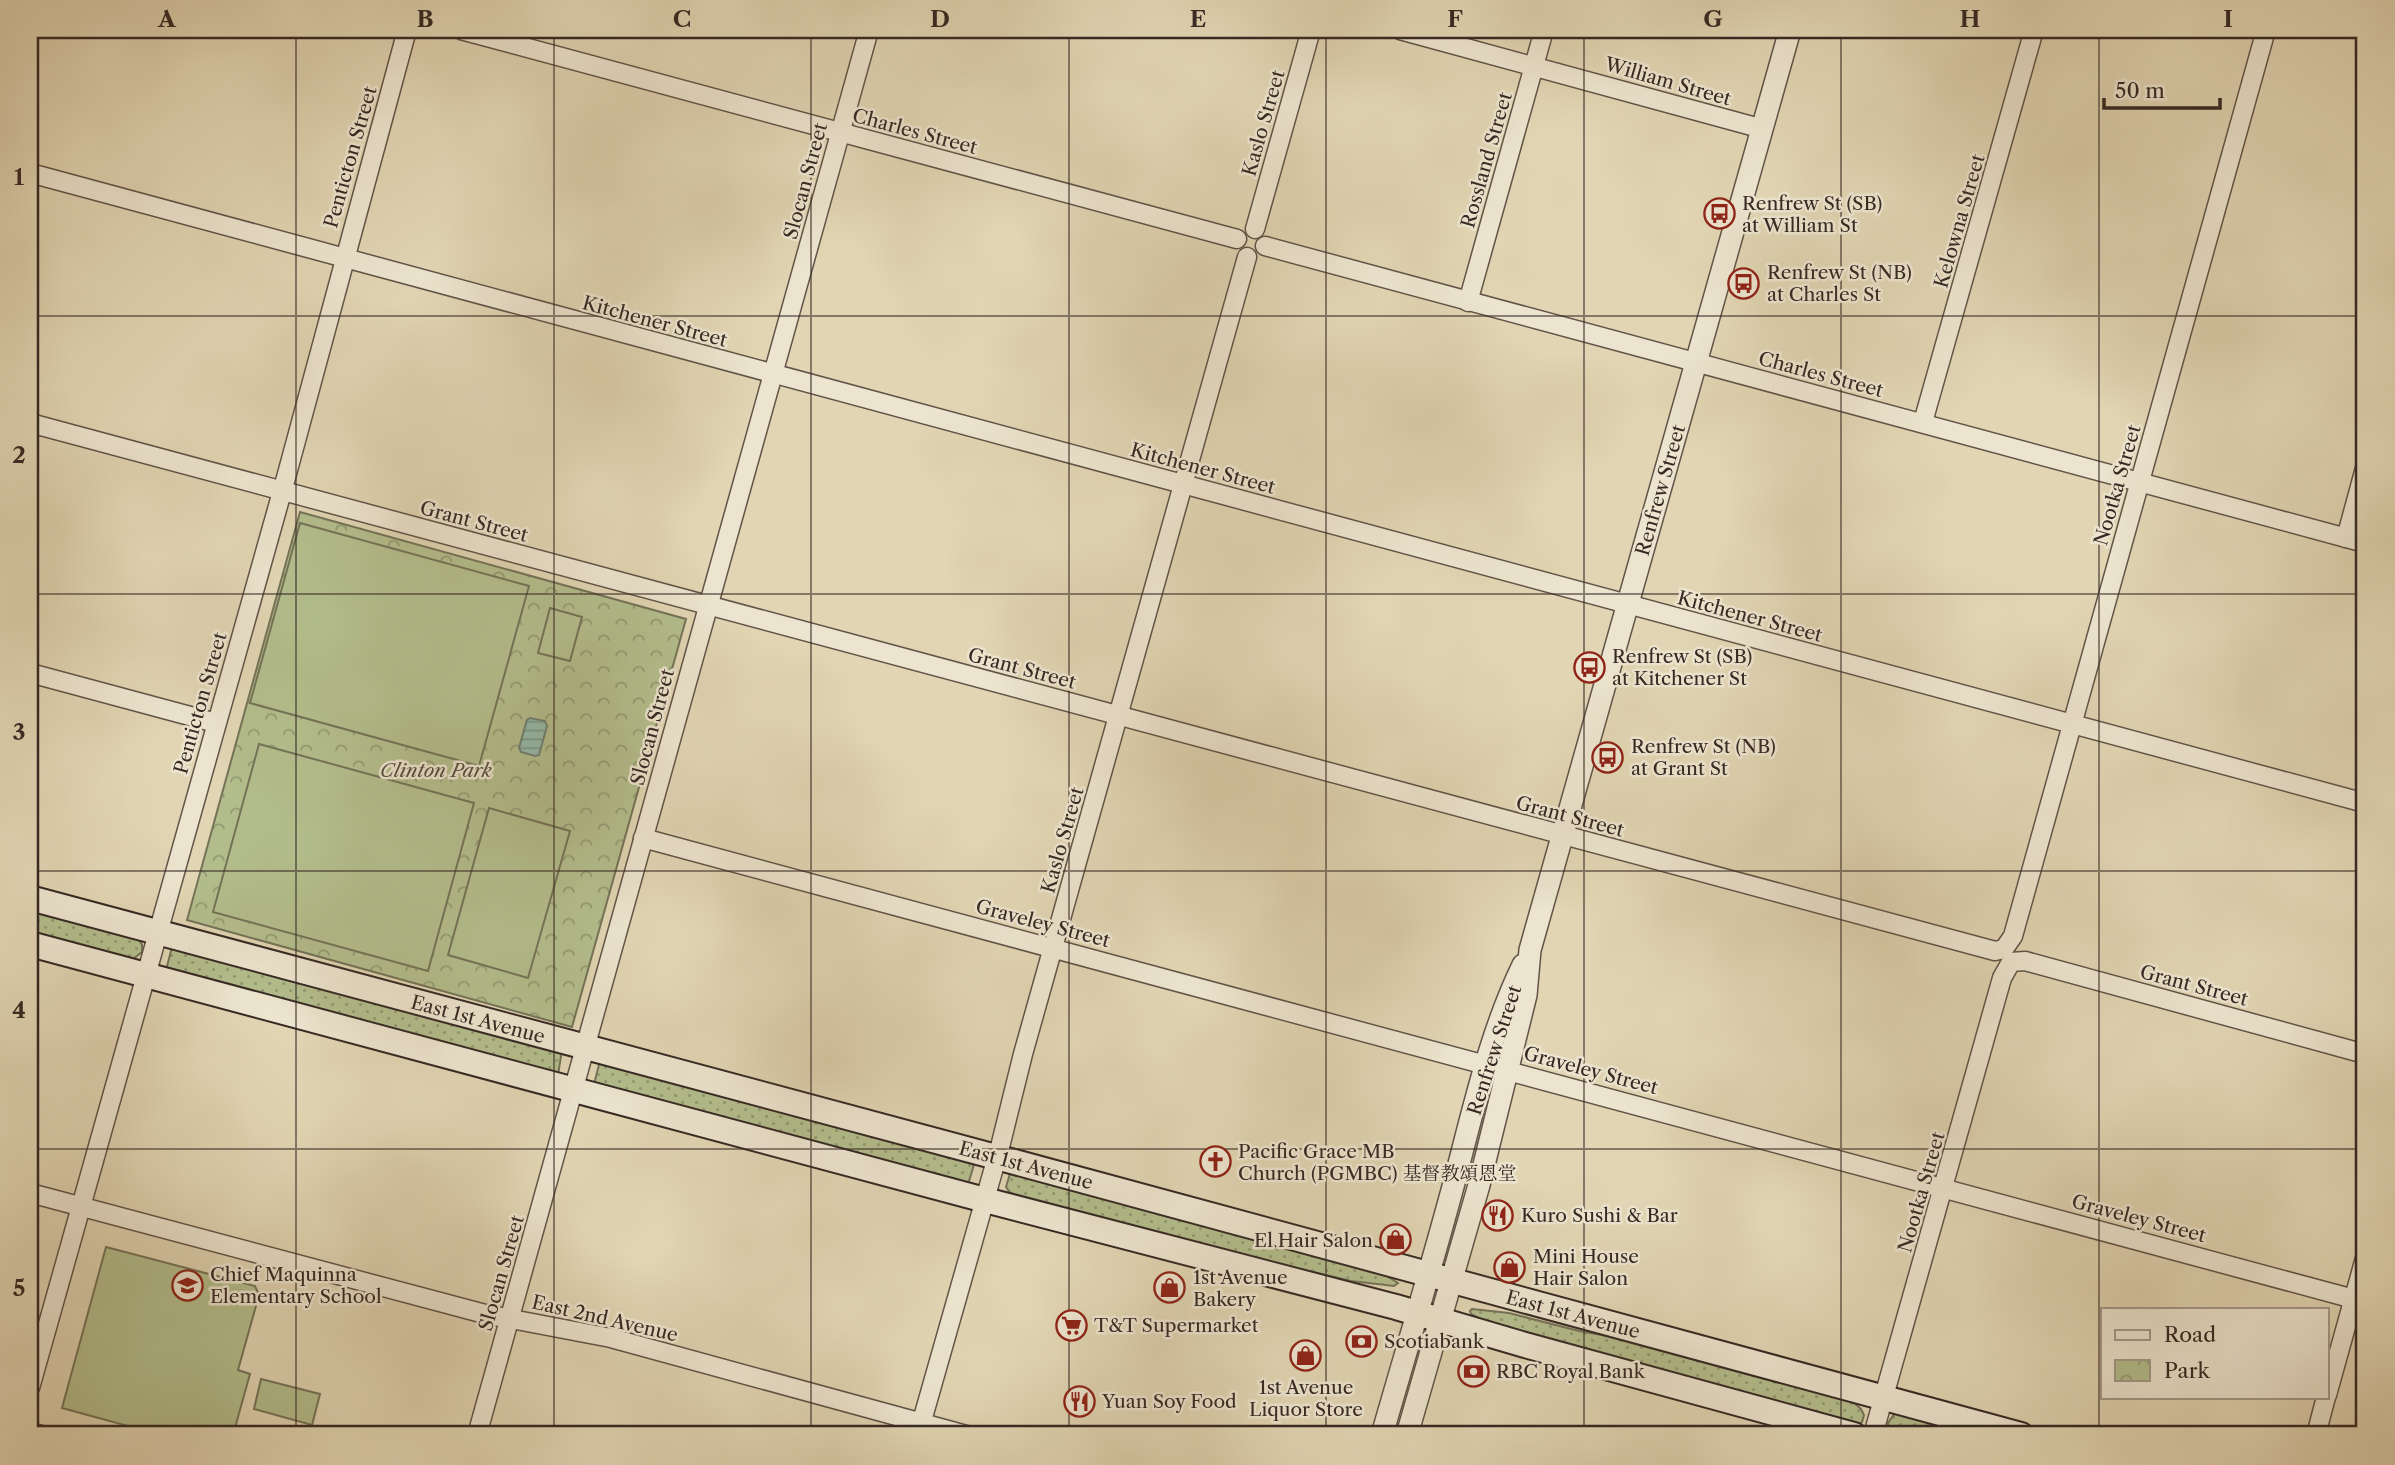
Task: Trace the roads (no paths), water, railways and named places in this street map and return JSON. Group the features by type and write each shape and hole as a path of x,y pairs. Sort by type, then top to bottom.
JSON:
{"main road":[{"name":"East 1st Avenue","path":"30,898 2021,1435"},
{"path":"30,944 1417,1313 1854,1435"}],"street":[{"name":"Penticton Street","path":"30,1388 281,492 407,30"},
{"name":"Charles Street","path":"461,30 1237,239"},
{"name":"Slocan Street","path":"477,1435 869,30"},
{"name":"Kaslo Street","path":"1255,229 1311,30"},
{"name":"William Street","path":"1400,30 1763,129"},
{"name":"Rossland Street","path":"1468,302 1544,30"},
{"name":"Renfrew Street","path":"1382,1435 1486,1064 1510,992 1530,950 1790,30"},
{"name":"Kelowna Street","path":"1923,422 2034,30"},
{"name":"Nootka Street","path":"1873,1435 2266,30"},
{"name":"Kitchener Street","path":"30,173 344,260 2365,803"},
{"path":"1255,229 1265,237 1265,246 1256,256 1247,257 1239,252 1237,239 1242,231 1255,229"},
{"name":"Charles Street","path":"1265,246 2365,543"},
{"name":"Kaslo Street","path":"919,1429 1247,257"},
{"name":"Grant Street","path":"30,423 2365,1054"},
{"path":"2346,538 2365,468"},
{"path":"30,673 216,723"},
{"name":"Graveley Street","path":"643,838 2360,1300"},
{"name":"Renfrew Street","path":"1407,1435 1452,1282 1508,1070 1526,995 1530,950"},
{"name":"East 2nd Avenue","path":"30,1193 472,1311 611,1338 919,1429 966,1435"},
{"path":"2328,1393 2360,1300 2365,1258"},
{"path":"2316,1435 2326,1398"},
{"path":"30,1432 41,1435"}],"place":[{"name":"Renfrew St (SB) at William St","path":"1719,214"},
{"name":"Renfrew St (NB) at Charles St","path":"1744,283"},
{"name":"Renfrew St (SB) at Kitchener St","path":"1589,667"},
{"name":"Renfrew St (NB) at Grant St","path":"1608,757"},
{"name":"Pacific Grace MB Church (PGMBC) 基督教頌恩堂","path":"1215,1162"},
{"name":"Kuro Sushi & Bar","path":"1498,1215"},
{"name":"El Hair Salon","path":"1396,1240"},
{"name":"Mini House Hair Salon","path":"1510,1267"},
{"name":"Chief Maquinna Elementary School","path":"187,1285"},
{"name":"1st Avenue Bakery","path":"1170,1288"},
{"name":"T&T Supermarket","path":"1071,1325"},
{"name":"Scotiabank","path":"1361,1341"},
{"name":"1st Avenue Liquor Store","path":"1306,1356"},
{"name":"RBC Royal Bank","path":"1473,1371"},
{"name":"Yuan Soy Food","path":"1079,1401"}],"park label":[{"name":"Clinton Park","path":"436,770"}]}
